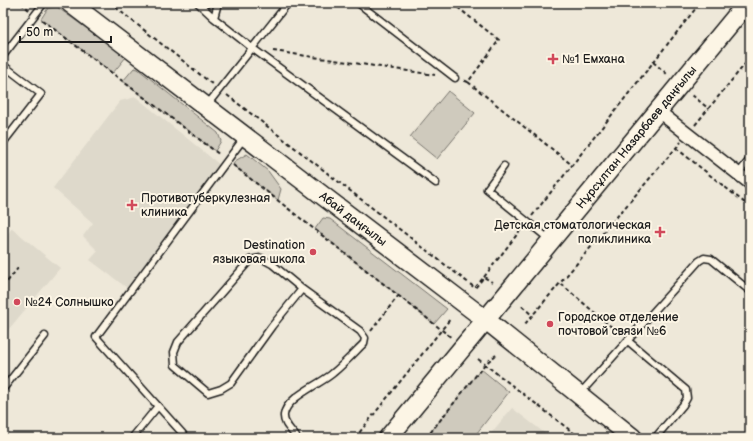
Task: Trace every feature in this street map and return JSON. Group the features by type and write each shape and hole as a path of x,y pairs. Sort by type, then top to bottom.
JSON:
{"main road":[{"name":"Абай даңғылы","path":"70,3 486,320 633,438"},
{"name":"Нұрсұлтан Назарбаев даңғылы","path":"388,438 747,3"}],"street":[{"path":"658,111 750,183"}],"lane":[{"path":"3,56 44,3"},
{"path":"198,3 214,18 252,48 436,183"},
{"path":"214,18 218,3"},
{"path":"206,106 288,3"},
{"path":"358,3 455,78"},
{"path":"3,65 41,94 3,143"},
{"path":"184,434 96,337 245,137"},
{"path":"738,174 750,159"},
{"path":"504,166 487,189 551,240"},
{"path":"298,438 289,429 284,420 284,412 293,400 331,375 344,364 364,343 365,338 360,331 302,289 272,264 261,258 250,260 178,342 174,352 175,365 208,393 221,389 231,383 272,326 302,289"},
{"path":"586,388 699,261 704,258 711,259 750,290"},
{"path":"3,389 45,336"},
{"path":"628,341 686,390 687,398 683,405 655,438"},
{"path":"132,438 158,406"}],"path":[{"path":"21,3 228,161 452,338"},
{"path":"110,3 219,90 475,288 700,3"},
{"path":"452,3 499,40 468,82"},
{"path":"252,48 455,78 468,82 572,165"},
{"path":"525,324 561,284 688,134 750,58"},
{"path":"653,62 667,74"},
{"path":"692,95 709,109"},
{"path":"676,148 750,207"},
{"path":"3,287 18,268"},
{"path":"484,276 492,282"},
{"path":"561,284 628,341"},
{"path":"365,338 398,296"},
{"path":"522,306 533,316"},
{"path":"355,438 451,318"},
{"path":"426,438 485,364 496,355"},
{"path":"478,359 580,438"}],"shaded area":[{"path":"57,7 126,57 113,73 41,19 48,8"},
{"path":"134,68 138,69 218,133 221,141 215,151 123,81"},
{"path":"448,91 475,113 437,159 410,137"},
{"name":"Противотуберкулезная клиника","path":"136,97 220,165 143,270 127,288 90,260 98,251 83,236 93,223 53,188 120,101"},
{"path":"247,154 268,171 281,189 278,200 233,165 235,161"},
{"path":"323,218 330,219 447,309 434,324 315,229"},
{"name":"№24 Солнышко","path":"12,228 60,268 3,336 3,240"},
{"path":"481,369 509,392 473,438 426,438"},
{"path":"512,408 551,438 487,438"}],"place":[{"name":"№1 Емхана","path":"553,59"},
{"name":"Противотуберкулезная клиника","path":"132,205"},
{"name":"Детская стоматологическая поликлиника","path":"660,232"},
{"name":"Destination языковая школа","path":"313,252"},
{"name":"№24 Солнышко","path":"17,302"},
{"name":"Городское отделение почтовой связи №6","path":"550,324"}]}
